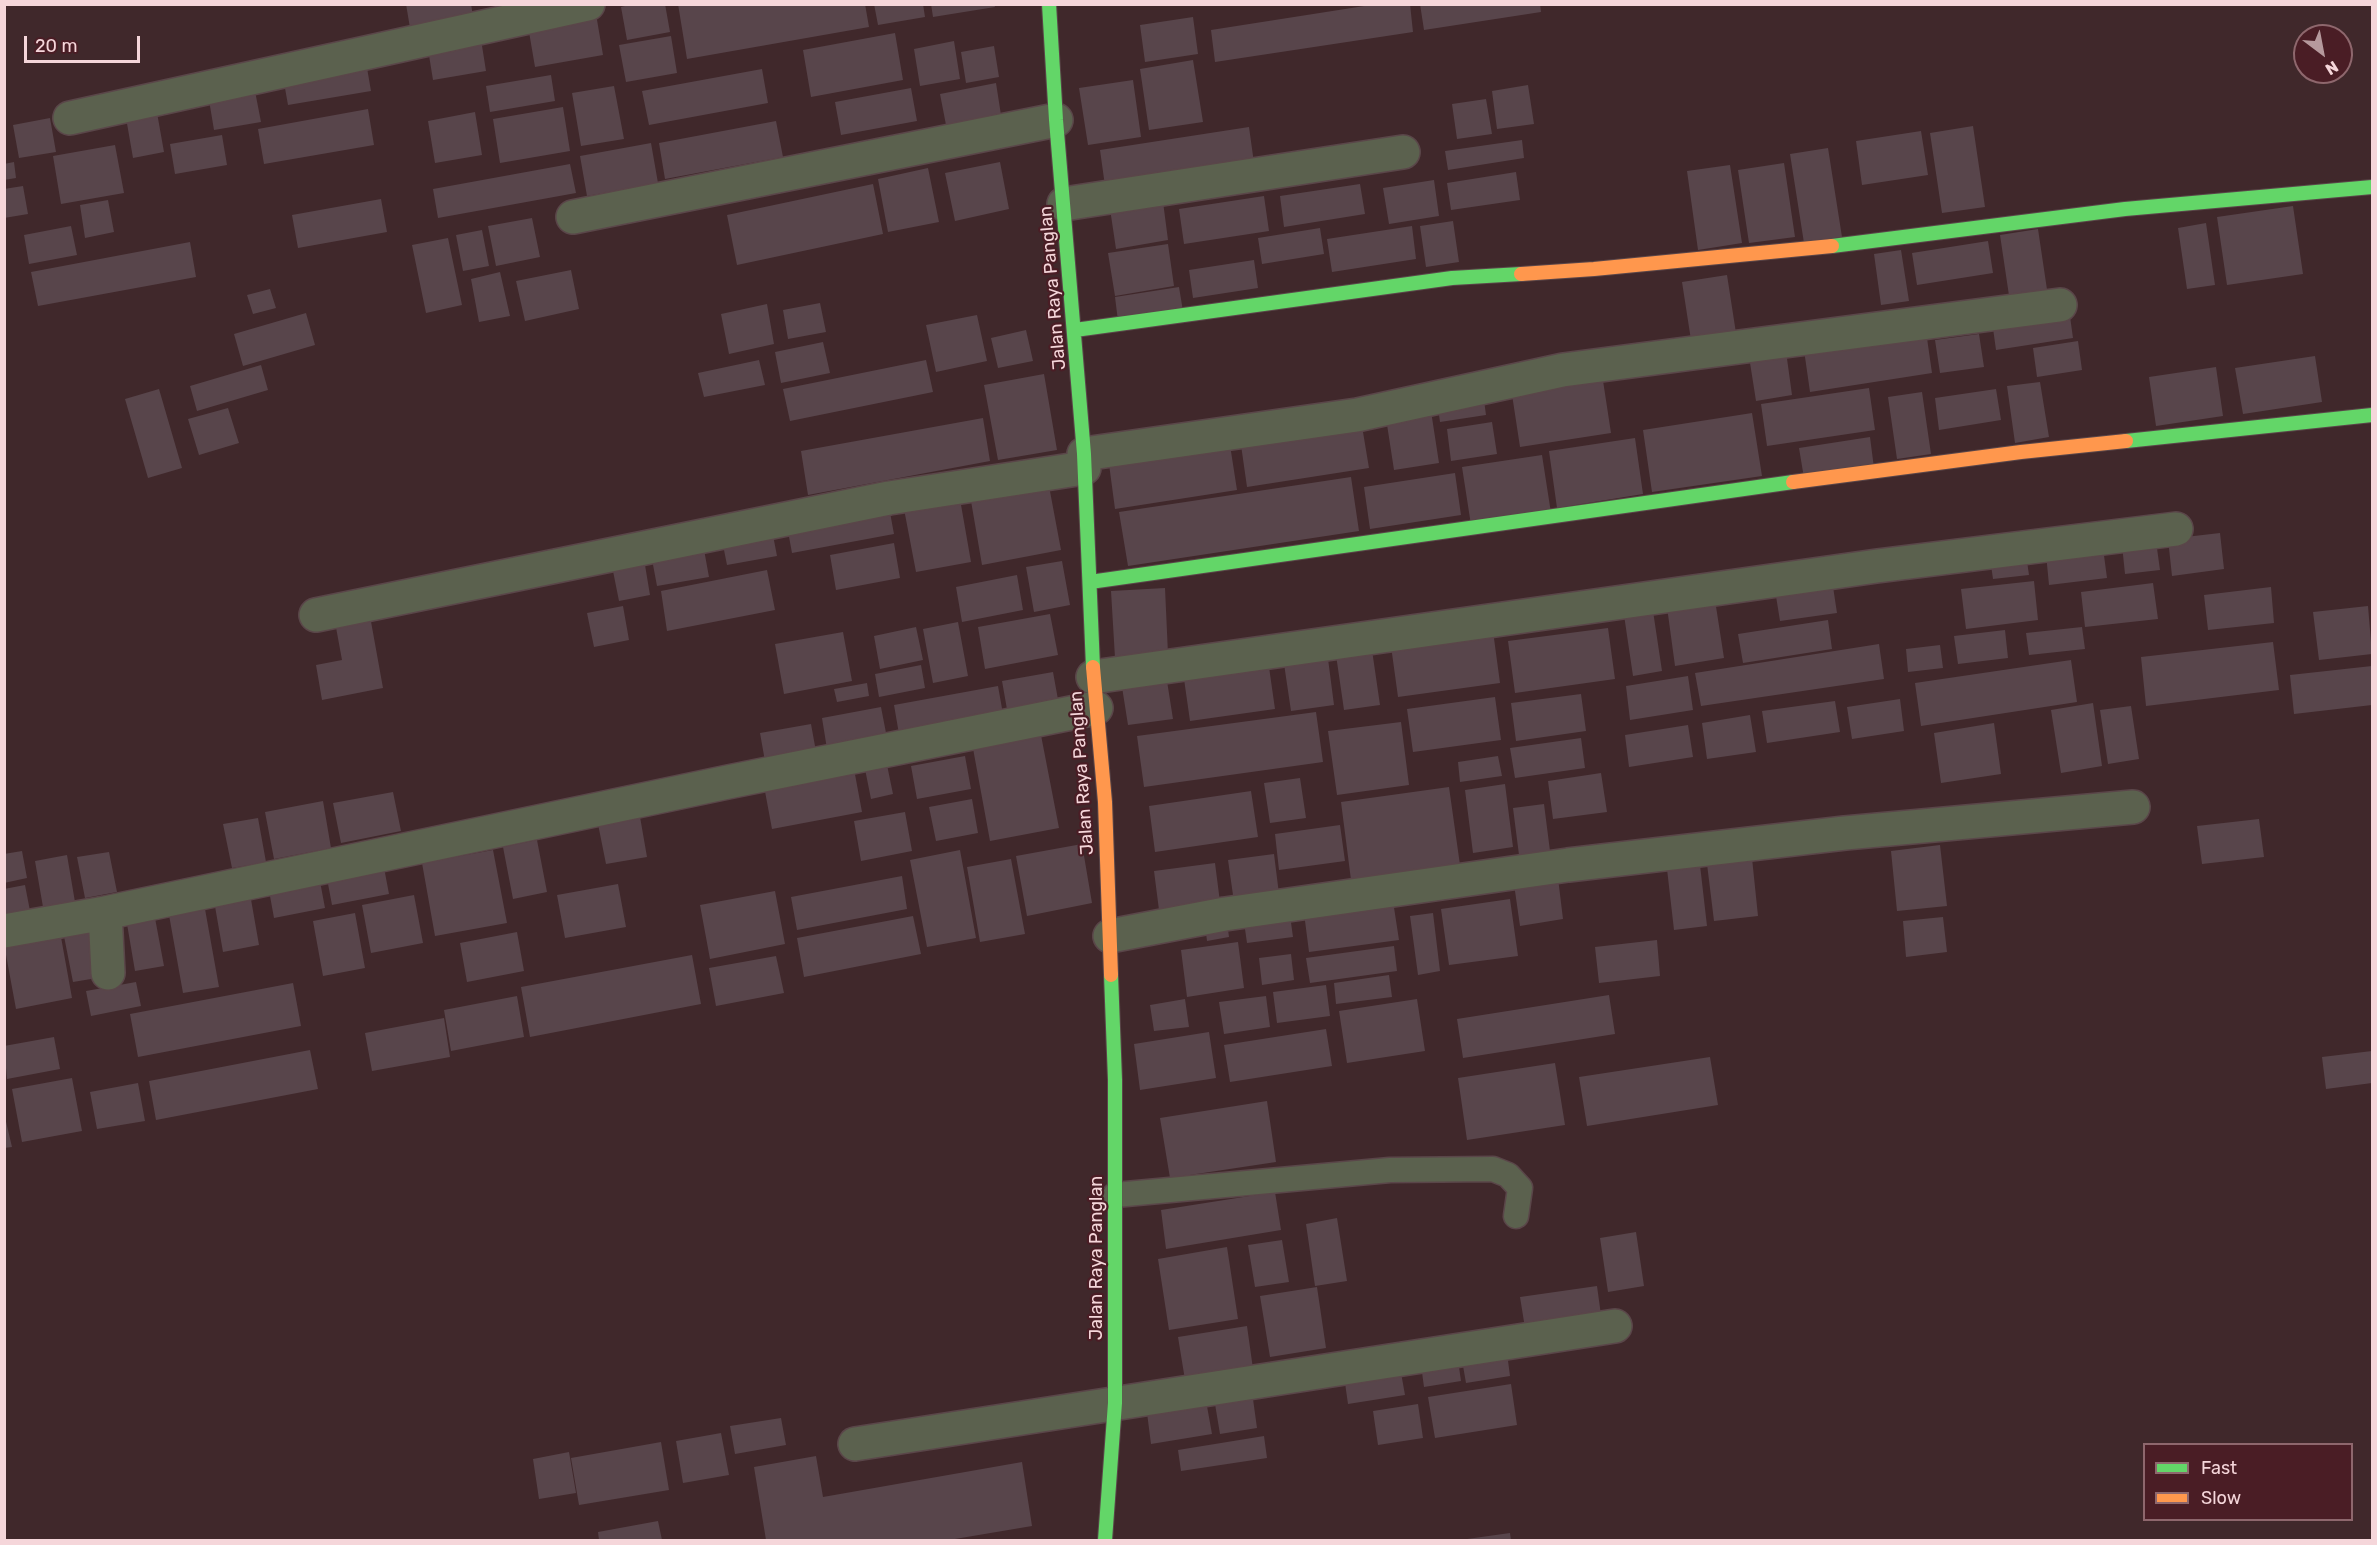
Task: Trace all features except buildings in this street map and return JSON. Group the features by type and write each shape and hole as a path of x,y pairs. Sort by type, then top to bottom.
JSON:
{"street":[{"path":"70,118 588,4"},
{"name":"Jalan Raya Panglan","path":"1049,4 1056,120 1076,330 1094,692 1105,802 1110,936 1115,1080 1115,1403 1105,1540"},
{"path":"573,217 1056,120"},
{"path":"1064,204 1403,152"},
{"path":"1076,330 1452,278 1594,269 1832,246 2125,209 2373,187"},
{"path":"316,615 889,498 1084,461 1357,415 1563,370 2060,305"},
{"path":"1090,582 2009,454 2373,415"},
{"path":"4,931 105,913 740,780 1094,692 1877,566 2176,529"},
{"path":"1110,936 1225,914 1568,865 1845,833 2133,807"},
{"path":"105,913 108,973"},
{"path":"855,1444 1615,1326"}],"lane":[{"path":"1115,1195 1390,1170 1493,1169 1508,1175 1520,1188 1516,1216"}],"traffic: fast":[{"path":"1049,4 1056,120 1084,454 1093,667"},
{"path":"1832,246 2125,209 2372,187"},
{"path":"1075,330 1452,278 1521,274"},
{"path":"2126,441 2372,415"},
{"path":"1090,582 1793,482"},
{"path":"1105,1540 1115,1403 1115,1080 1111,975"}],"traffic: slow":[{"path":"1521,274 1832,246"},
{"path":"1793,482 2021,452 2126,441"},
{"path":"1093,667 1105,802 1111,975"}]}
